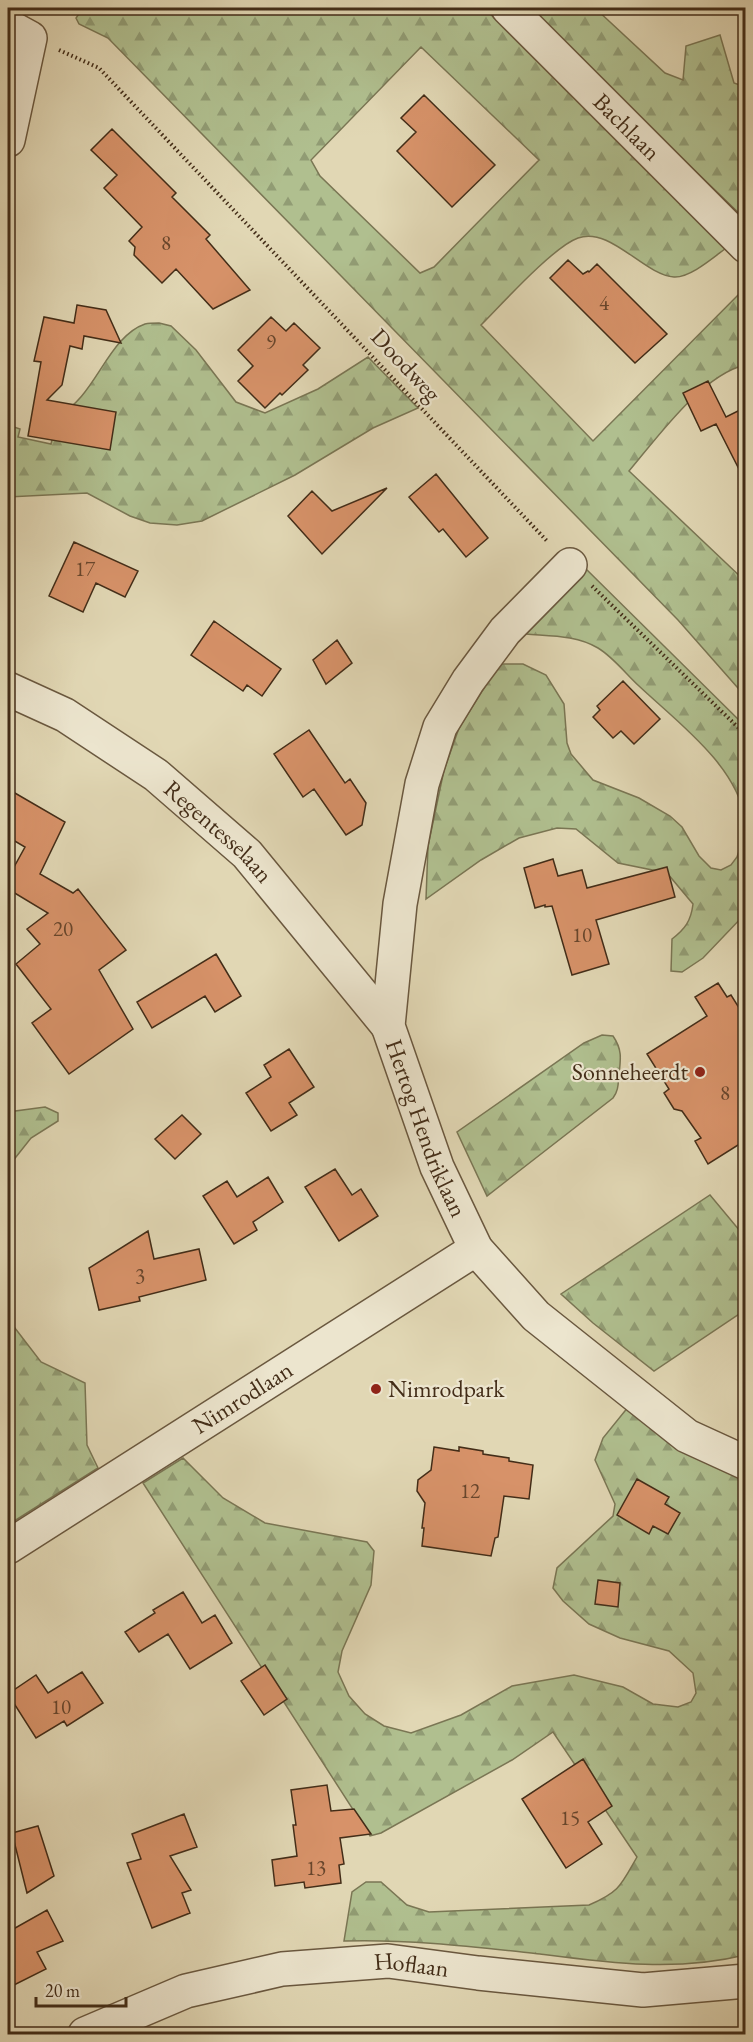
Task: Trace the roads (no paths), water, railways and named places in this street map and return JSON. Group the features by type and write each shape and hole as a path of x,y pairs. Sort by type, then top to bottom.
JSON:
{"street":[{"path":"8,15 17,8"},
{"name":"Bachlaan","path":"508,8 746,246"},
{"path":"8,140 19,32"},
{"name":"Hertog Hendriklaan","path":"570,565 505,631 468,681 440,727 422,784 400,904 388,1026 437,1167 476,1249 536,1316 562,1338 687,1436 746,1463"},
{"name":"Regentesselaan","path":"8,689 65,715 156,775 247,854 388,1026"},
{"name":"Nimrodlaan","path":"8,1547 476,1249"},
{"name":"Hoflaan","path":"85,2034 186,1991 282,1969 388,1960 478,1973 643,1990 746,1981"}],"place":[{"name":"Sonneheerdt","path":"700,1072"},
{"name":"Nimrodpark","path":"376,1389"}]}
